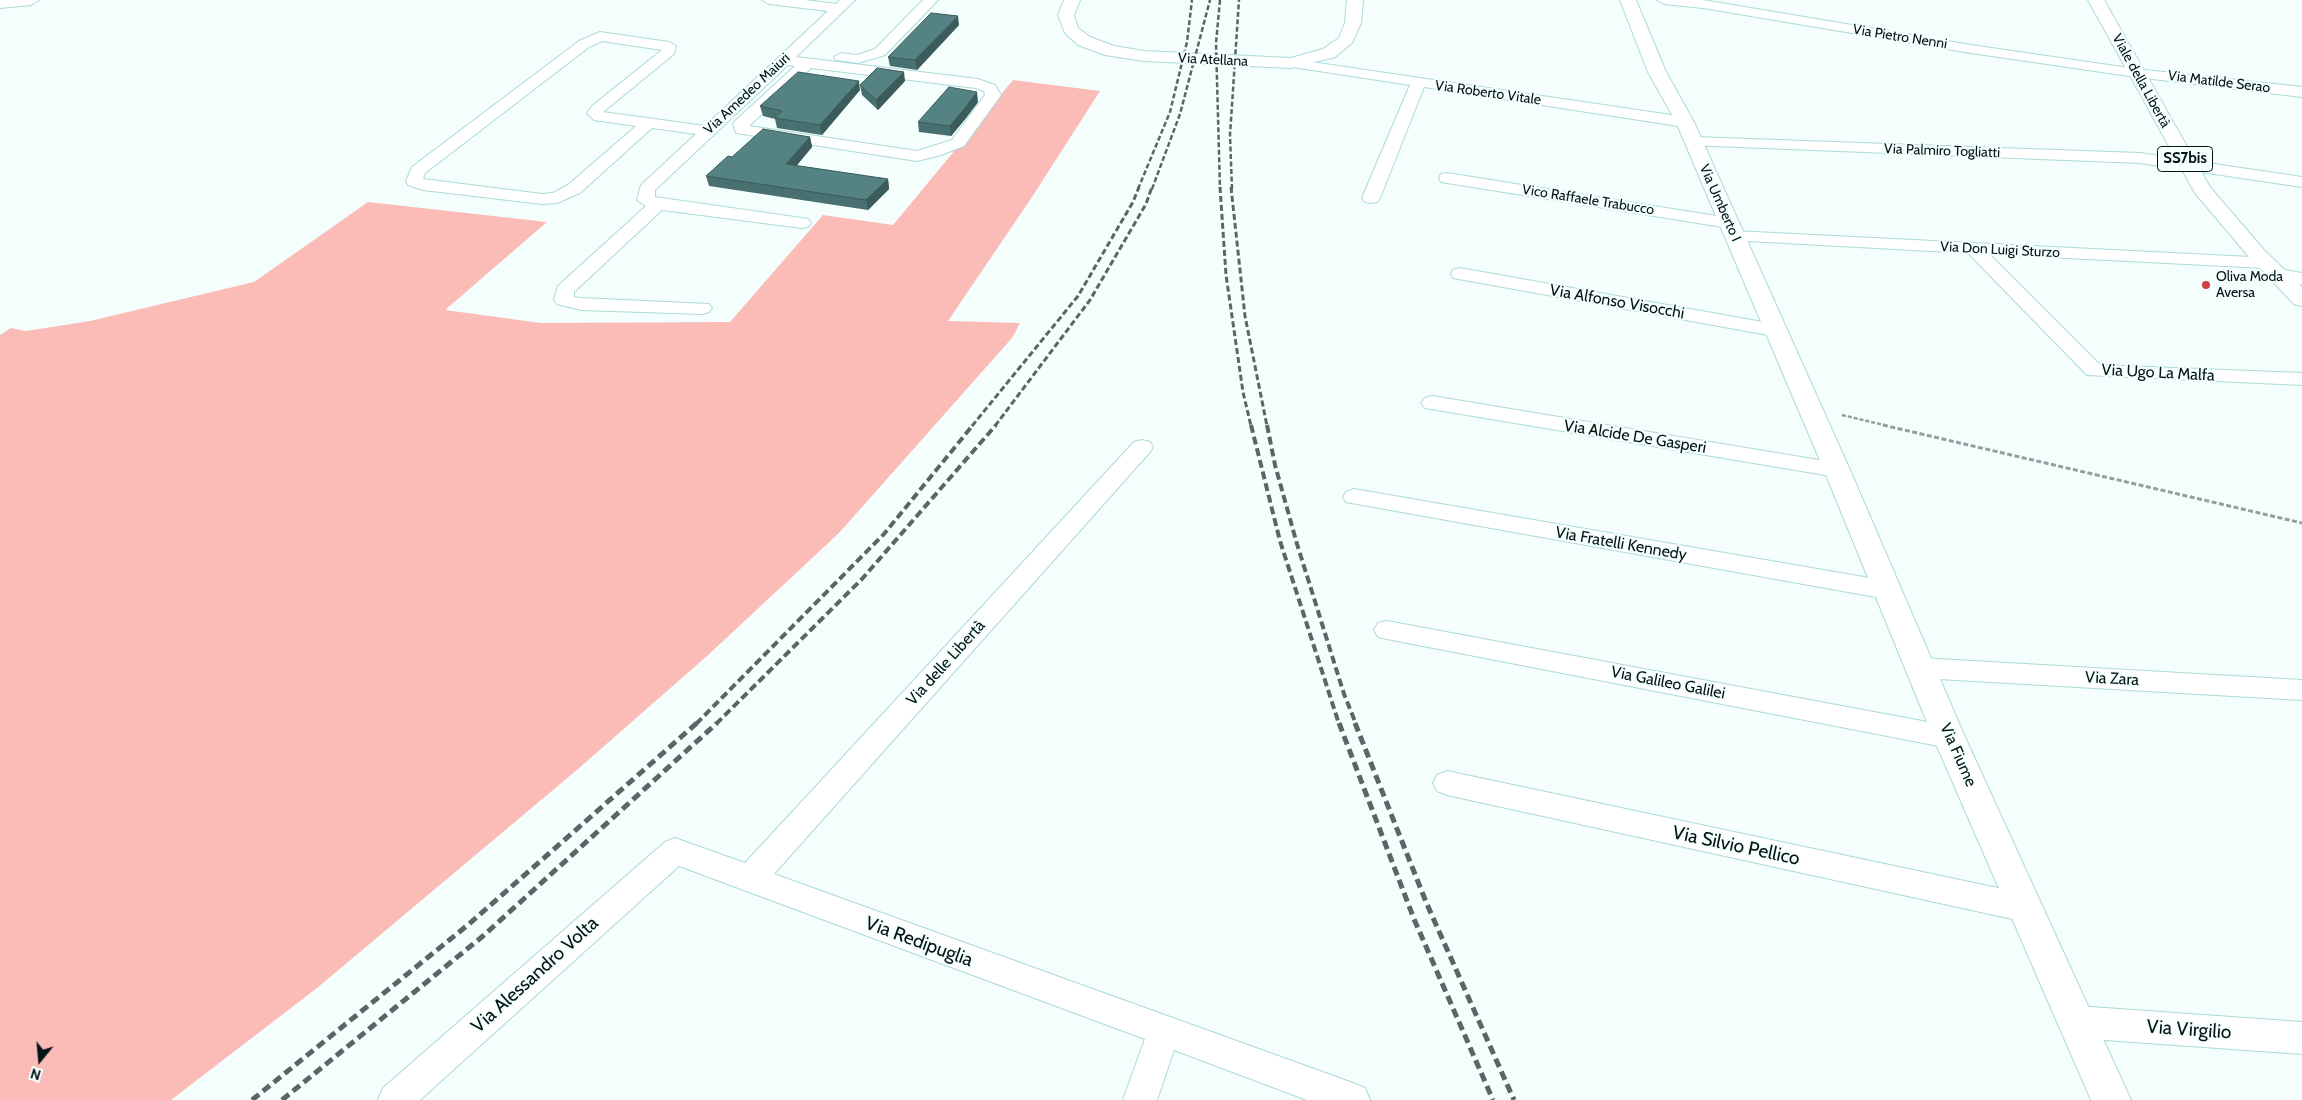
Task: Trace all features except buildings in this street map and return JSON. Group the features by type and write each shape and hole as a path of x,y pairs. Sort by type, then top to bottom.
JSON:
{"main road":[{"path":"0,3 31,0"},
{"name":"Via Atellana","path":"1072,0 1066,15 1071,30 1084,41 1110,51 1171,58 1292,63 1329,53 1346,40 1354,24 1355,0"},
{"name":"Via Umberto I","path":"1628,0 1657,72 1685,122 1774,330 1810,408"},
{"name":"Viale della Libertà","path":"2096,0 2202,189 2271,269 2302,299"},
{"name":"Via Fiume","path":"1810,408 1949,737 2111,1100"}],"street":[{"path":"769,0 844,4"},
{"path":"789,56 858,59 880,52 931,0"},
{"name":"Via Pietro Nenni","path":"1664,0 2136,73"},
{"name":"Via Amedeo Maiuri","path":"658,204 646,200 647,188 844,4"},
{"path":"649,123 574,189 557,198 542,199 423,185 414,180 418,171 584,44 600,36 669,46 669,50 597,109 595,113 600,117 649,123 709,131"},
{"path":"789,56 807,63 978,84 990,88 993,96 958,143 935,152 917,156 749,133 742,130 741,124 807,63"},
{"name":"Via Roberto Vitale","path":"1292,63 1685,122"},
{"name":"Via Matilde Serao","path":"2136,73 2302,92"},
{"path":"1370,198 1418,83"},
{"name":"Via Palmiro Togliatti","path":"1694,142 2140,158 2302,182"},
{"name":"Vico Raffaele Trabucco","path":"1447,178 1732,229"},
{"path":"702,308 581,304 564,300 565,290 658,204 802,223"},
{"name":"Via Don Luigi Sturzo","path":"1732,229 1974,249 2271,269 2302,279"},
{"name":"Via Ugo La Malfa","path":"1974,249 2094,371 2302,379"},
{"name":"Via Alfonso Visocchi","path":"1460,274 1774,330"},
{"name":"Via Alcide De Gasperi","path":"1432,403 1837,470"},
{"name":"Via delle Libertà","path":"750,879 1142,447"},
{"name":"Via Fratelli Kennedy","path":"1354,498 1887,590"},
{"name":"Via Galileo Galilei","path":"1387,630 1949,737"},
{"name":"Via Zara","path":"1921,668 2302,690"},
{"name":"Via Silvio Pellico","path":"1446,784 2026,908"},
{"name":"Via Redipuglia","path":"675,851 1353,1100"},
{"name":"Via Alessandro Volta","path":"395,1100 675,851"},
{"name":"Via Virgilio","path":"2077,1022 2302,1038"},
{"path":"1140,1100 1164,1032"}],"path":[{"path":"1810,408 2302,523"}],"shaded area":[{"path":"1013,80 1100,91 1032,197 948,321 1020,323 1012,338 839,533 707,656 578,769 317,988 171,1100 0,1100 0,335 11,328 26,331 90,321 254,282 368,202 547,222 445,310 541,323 730,322 823,215 893,225"}],"railway":[{"path":"1138,189 1170,112 1187,42 1192,0"},
{"path":"1152,189 1180,114 1210,0"},
{"path":"1220,0 1216,43 1220,189"},
{"path":"1232,189 1230,135 1239,0"},
{"path":"972,426 1078,296 1133,202 1139,187"},
{"path":"995,426 1090,300 1146,204 1152,187"},
{"path":"1220,187 1226,275 1243,392 1251,426"},
{"path":"1231,187 1245,316 1267,426"},
{"path":"697,723 884,534 973,425"},
{"path":"716,724 862,579 996,425"},
{"path":"1251,425 1280,541 1339,724"},
{"path":"1267,425 1275,465 1297,544 1344,694 1356,724"},
{"path":"252,1100 469,924 697,723"},
{"path":"282,1100 483,936 717,723"},
{"path":"1339,723 1414,919 1493,1100"},
{"path":"1355,723 1426,902 1514,1100"}],"place":[{"name":"Oliva Moda Aversa","path":"2206,285"}]}
